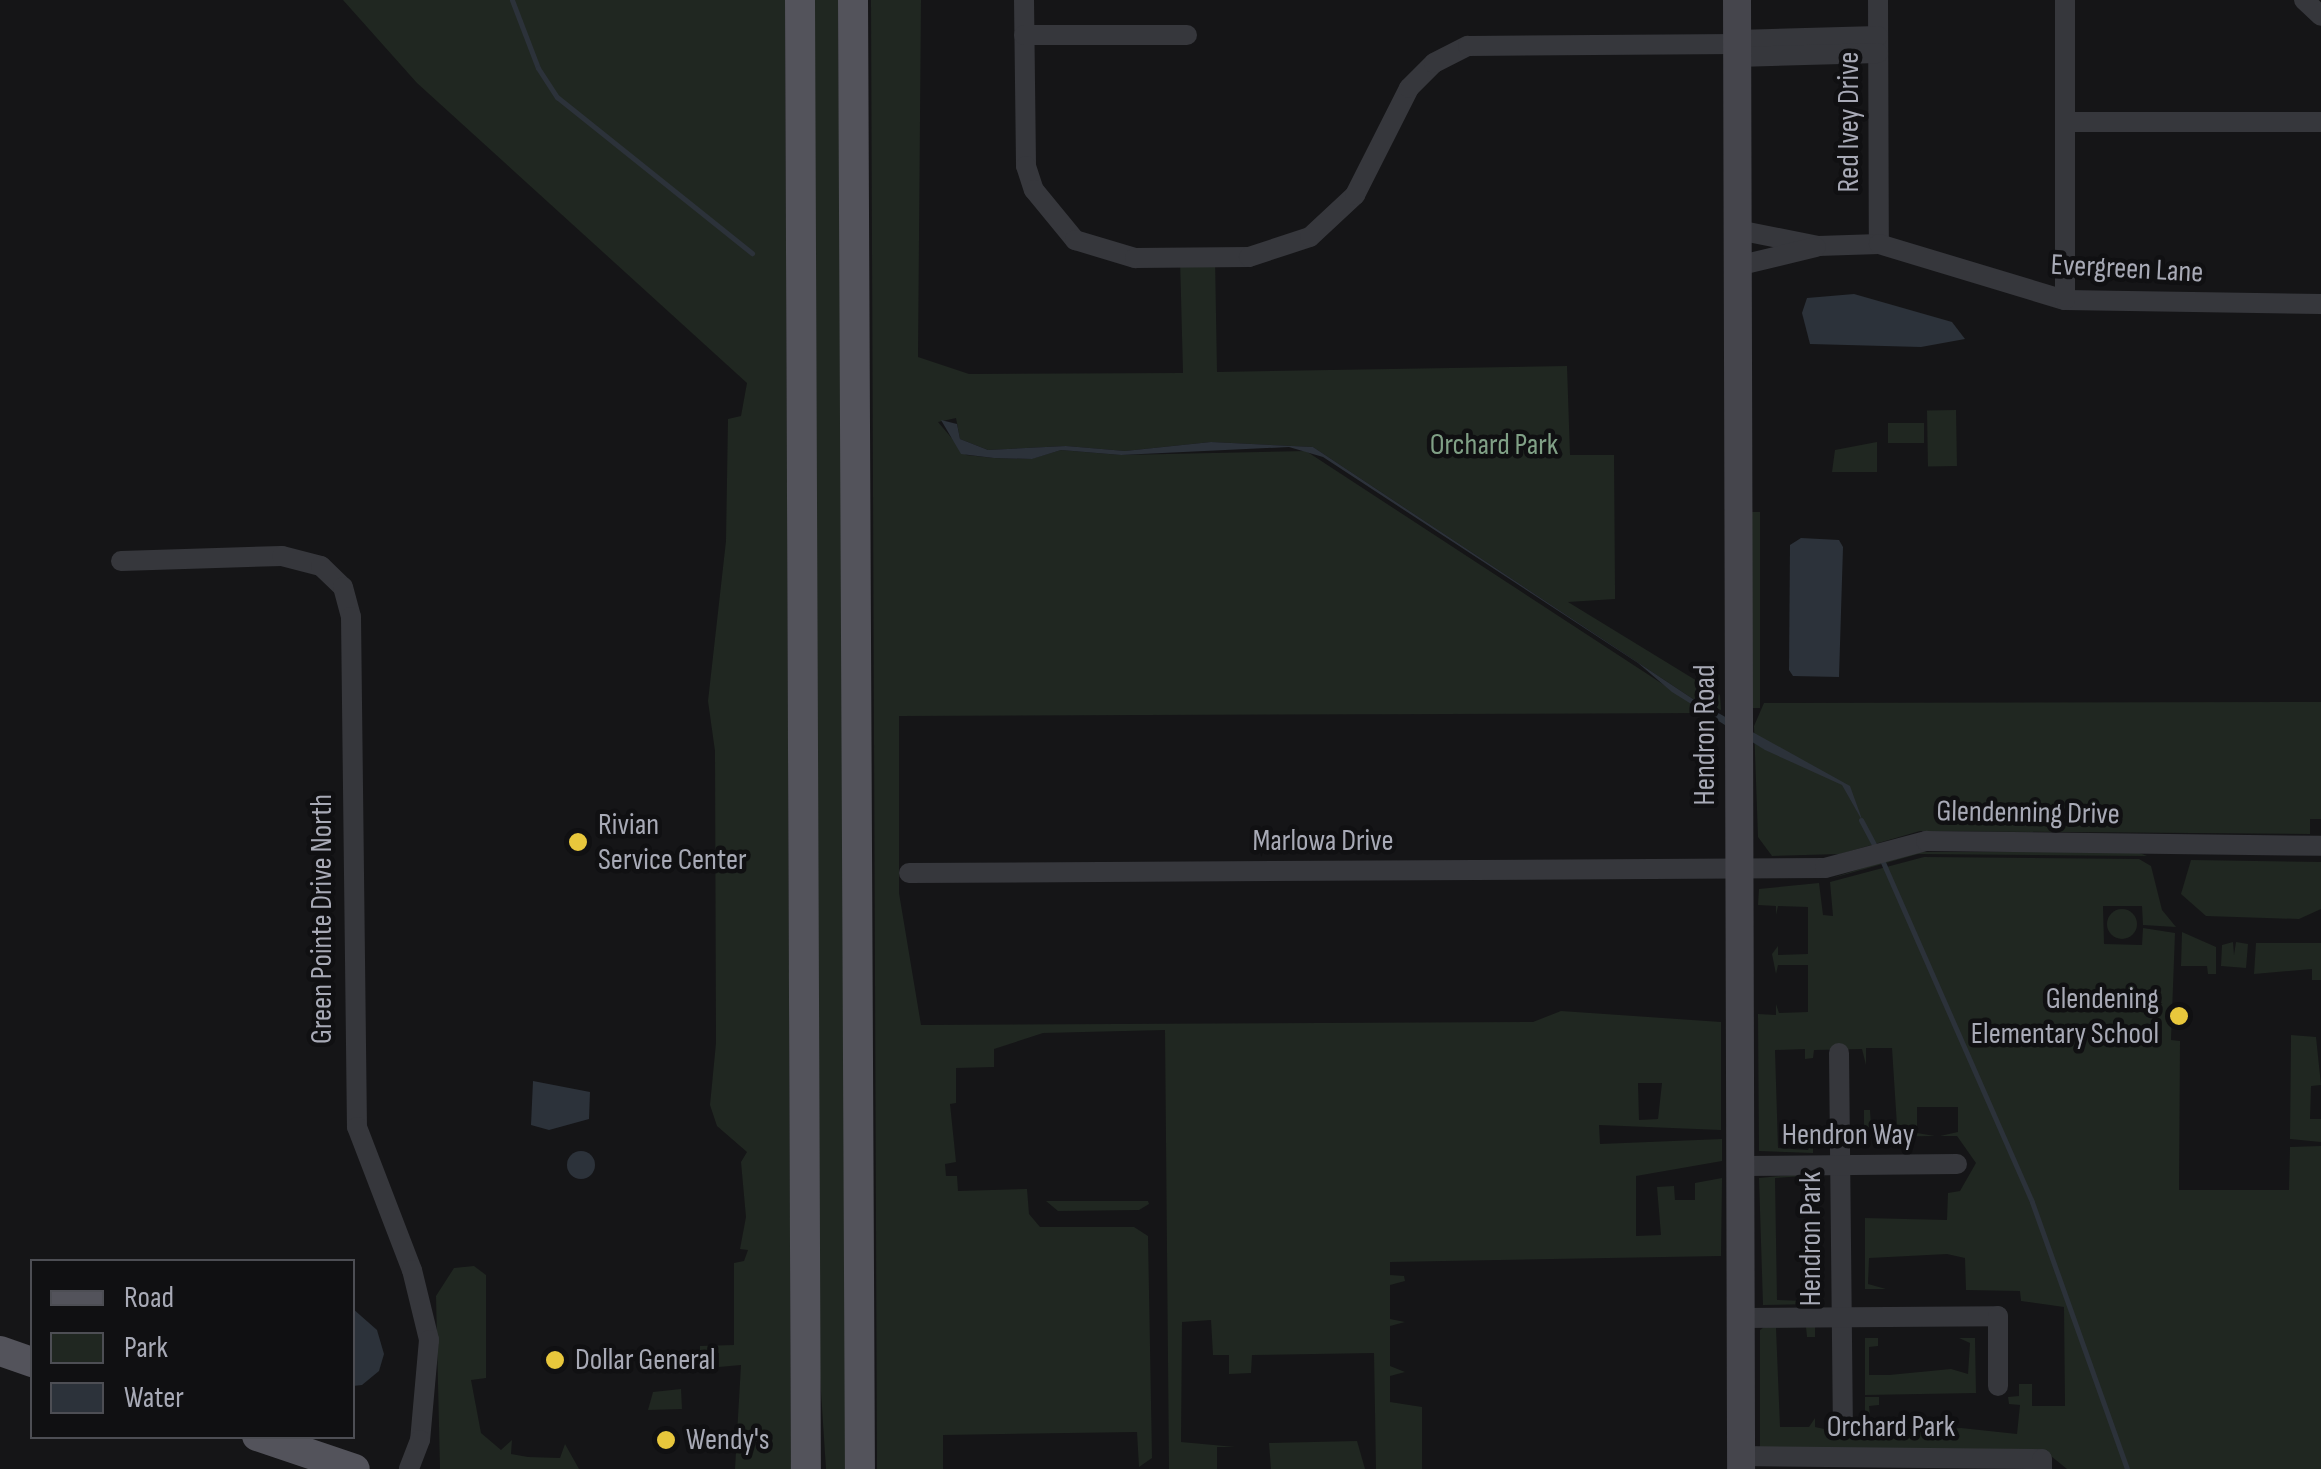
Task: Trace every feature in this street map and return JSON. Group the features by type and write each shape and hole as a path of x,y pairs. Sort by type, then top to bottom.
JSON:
{"main road":[{"path":"800,0 806,1469"},
{"path":"854,0 860,1469"},
{"path":"0,1351 30,1361"},
{"path":"267,1439 355,1469"}],"street":[{"path":"1024,0 1026,166 1050,217 1075,240 1112,255 1273,253 1310,237 1342,212 1409,88 1444,56 1505,43 1737,47 1878,44"},
{"name":"Hendron Road","path":"1737,0 1741,1462"},
{"name":"Red Ivey Drive","path":"1878,0 1880,244"},
{"path":"2065,0 2065,300"},
{"path":"2304,0 2321,16"},
{"path":"1024,35 1187,35"},
{"path":"2066,122 2321,122"},
{"name":"Evergreen Lane","path":"1738,230 1818,246"},
{"name":"Evergreen Lane","path":"1737,266 1818,246 1880,244 2065,300 2321,304"},
{"name":"Green Pointe Drive North","path":"121,561 282,556 322,566 343,587 350,617 356,1127 412,1270 429,1340 420,1440 409,1469"},
{"name":"Glendenning Drive","path":"1738,869 1825,868 1926,842 2321,846"},
{"name":"Marlowa Drive","path":"910,873 1738,869"},
{"name":"Hendron Park","path":"1839,1052 1843,1426"},
{"name":"Hendron Way","path":"1739,1166 1957,1164"},
{"path":"1740,1318 1998,1316 1998,1386"},
{"name":"Orchard Park","path":"1741,1462 2042,1464"}],"green space":[{"path":"343,0 785,0 791,1469 735,1469 741,1365 719,1367 719,1353 700,1353 700,1346 734,1345 734,1263 744,1261 748,1250 740,1249 746,1217 741,1162 747,1152 717,1126 710,1105 716,1043 715,751 708,701 726,541 728,419 741,416 747,383 417,83"},
{"path":"811,0 838,0 850,1469 826,1469 819,1361"},
{"path":"871,0 921,0 918,357 969,374 1183,373 1180,258 1215,257 1217,372 1567,366 1570,455 1614,455 1615,588 1615,599 1568,602 1720,695 1721,710 1693,699 1313,447 1211,442 1125,451 1066,446 988,450 960,439 956,418 938,422 966,455 994,458 1031,459 1061,450 1121,455 1306,451 1707,713 899,716 899,893 921,1025 1533,1022 1561,1011 1721,1022 1721,1130 1599,1125 1600,1144 1722,1139 1722,1161 1636,1176 1636,1236 1661,1235 1657,1187 1674,1186 1675,1200 1695,1200 1695,1183 1722,1178 1721,1256 1390,1262 1390,1275 1404,1276 1405,1281 1390,1285 1390,1319 1405,1322 1390,1326 1390,1366 1405,1372 1390,1376 1390,1402 1422,1407 1422,1469 1376,1469 1374,1353 1252,1355 1251,1373 1229,1374 1229,1355 1213,1355 1211,1320 1182,1322 1181,1442 1235,1447 1217,1447 1217,1469 1169,1469 1165,1030 1043,1033 994,1049 994,1067 956,1068 956,1103 950,1104 956,1162 945,1164 946,1176 957,1176 958,1191 1027,1189 1029,1214 1040,1227 1134,1227 1148,1236 1152,1458 1139,1467 1137,1432 943,1435 943,1469 877,1469","holes":["1638,1083 1662,1083 1658,1119 1639,1120"]},
{"path":"1956,410 1957,466 1928,466 1927,411"},
{"path":"1888,423 1924,423 1924,443 1888,443"},
{"path":"1877,442 1877,472 1832,472 1835,450"},
{"path":"1749,512 1760,512 1760,708 1749,708"},
{"path":"2321,702 2321,819 2310,819 2310,834 1920,831 1840,854 1772,856 1758,837 1754,726 1764,703"},
{"path":"1912,852 2137,852 2147,856 1918,854 1829,879"},
{"path":"1924,857 2139,859 2151,866 2162,910 2176,927 2143,925 2142,906 2103,906 2104,944 2142,945 2143,928 2175,933 2171,1040 2180,1041 2179,1190 2289,1190 2290,1147 2321,1146 2321,1469 2067,1469 2046,1452 1760,1448 1760,1330 1768,1324 1815,1322 1815,1337 1807,1337 1806,1327 1776,1328 1780,1427 1809,1427 1815,1418 1815,1427 1865,1438 1865,1397 1879,1397 1879,1405 1869,1406 1872,1434 1961,1428 2017,1434 2020,1405 2009,1404 2008,1397 2019,1396 2019,1384 2032,1384 2032,1406 2065,1406 2064,1307 2021,1301 2020,1291 1966,1290 1965,1258 1947,1254 1869,1258 1868,1284 1886,1289 1865,1289 1865,1218 1947,1220 1948,1193 1960,1191 1976,1163 1957,1136 1940,1136 1958,1132 1958,1107 1917,1107 1917,1133 1935,1136 1864,1137 1864,1110 1870,1110 1871,1127 1897,1126 1892,1048 1866,1048 1866,1065 1862,1049 1814,1050 1813,1058 1805,1059 1805,1049 1775,1050 1778,1148 1808,1150 1813,1140 1813,1153 1759,1151 1758,1014 1776,1015 1776,1004 1779,1013 1808,1012 1808,965 1778,965 1776,974 1772,954 1778,946 1778,955 1808,954 1808,907 1778,906 1776,915 1776,906 1758,905 1759,889 1819,883 1823,915 1833,916 1830,882"},
{"path":"2191,860 2321,862 2321,909 2299,919 2206,916 2181,894"},
{"path":"2122,909 2133,913 2137,924 2133,935 2122,939 2111,935 2107,924 2111,913"},
{"path":"2182,932 2216,947 2216,974 2208,974 2207,966 2181,966"},
{"path":"2233,942 2234,955 2236,942 2248,944 2246,968 2221,966 2222,945"},
{"path":"2256,943 2321,943 2321,980 2312,980 2312,969 2254,974"},
{"path":"2291,1035 2316,1037 2321,1085 2311,1086 2310,1119 2321,1119 2321,1142 2290,1139"},
{"path":"1813,1173 1813,1186 1806,1186 1805,1176 1775,1178 1777,1300 1806,1301 1806,1291 1814,1291 1814,1304 1763,1305 1759,1178"},
{"path":"1046,1201 1149,1204 1139,1210 1058,1211"},
{"path":"474,1266 486,1275 486,1378 471,1380 481,1433 501,1450 512,1440 511,1454 528,1457 560,1458 565,1444 579,1469 440,1469 436,1296 454,1268"},
{"path":"1865,1338 1878,1338 1878,1346 1869,1347 1869,1375 1889,1375 1951,1369 1968,1374 1970,1343 1959,1338 1975,1338 1976,1393 1865,1395"},
{"path":"681,1389 682,1409 648,1410 653,1392"},
{"path":"1357,1441 1365,1469 1271,1469 1269,1443"}],"water":[{"path":"1854,294 1952,322 1965,339 1921,347 1810,344 1802,313 1807,298"},
{"path":"941,420 957,424 960,439 988,450 1066,446 1125,451 1211,442 1313,447 1693,699 1850,786 1863,822 1842,785 1765,750 1672,692 1638,663 1323,457 1289,447 1121,455 1061,450 1032,459 994,458 961,454"},
{"path":"1801,538 1839,540 1843,547 1839,677 1793,676 1789,670 1790,545"},
{"path":"533,1081 590,1092 589,1119 549,1130 531,1125"},
{"path":"581,1151 591,1155 595,1165 591,1175 581,1179 571,1175 567,1165 571,1155"},
{"path":"355,1311 377,1330 384,1354 379,1371 362,1385 355,1386"}],"waterway":[{"path":"512,0 538,68 557,97 752,253"},
{"path":"1861,820 1877,850"},
{"path":"1882,860 2032,1202 2127,1469"}],"place":[{"name":"Rivian Service Center","path":"578,842"},
{"name":"Glendening Elementary School","path":"2179,1016"},
{"name":"Dollar General","path":"555,1360"},
{"name":"Wendy's","path":"666,1440"}]}
